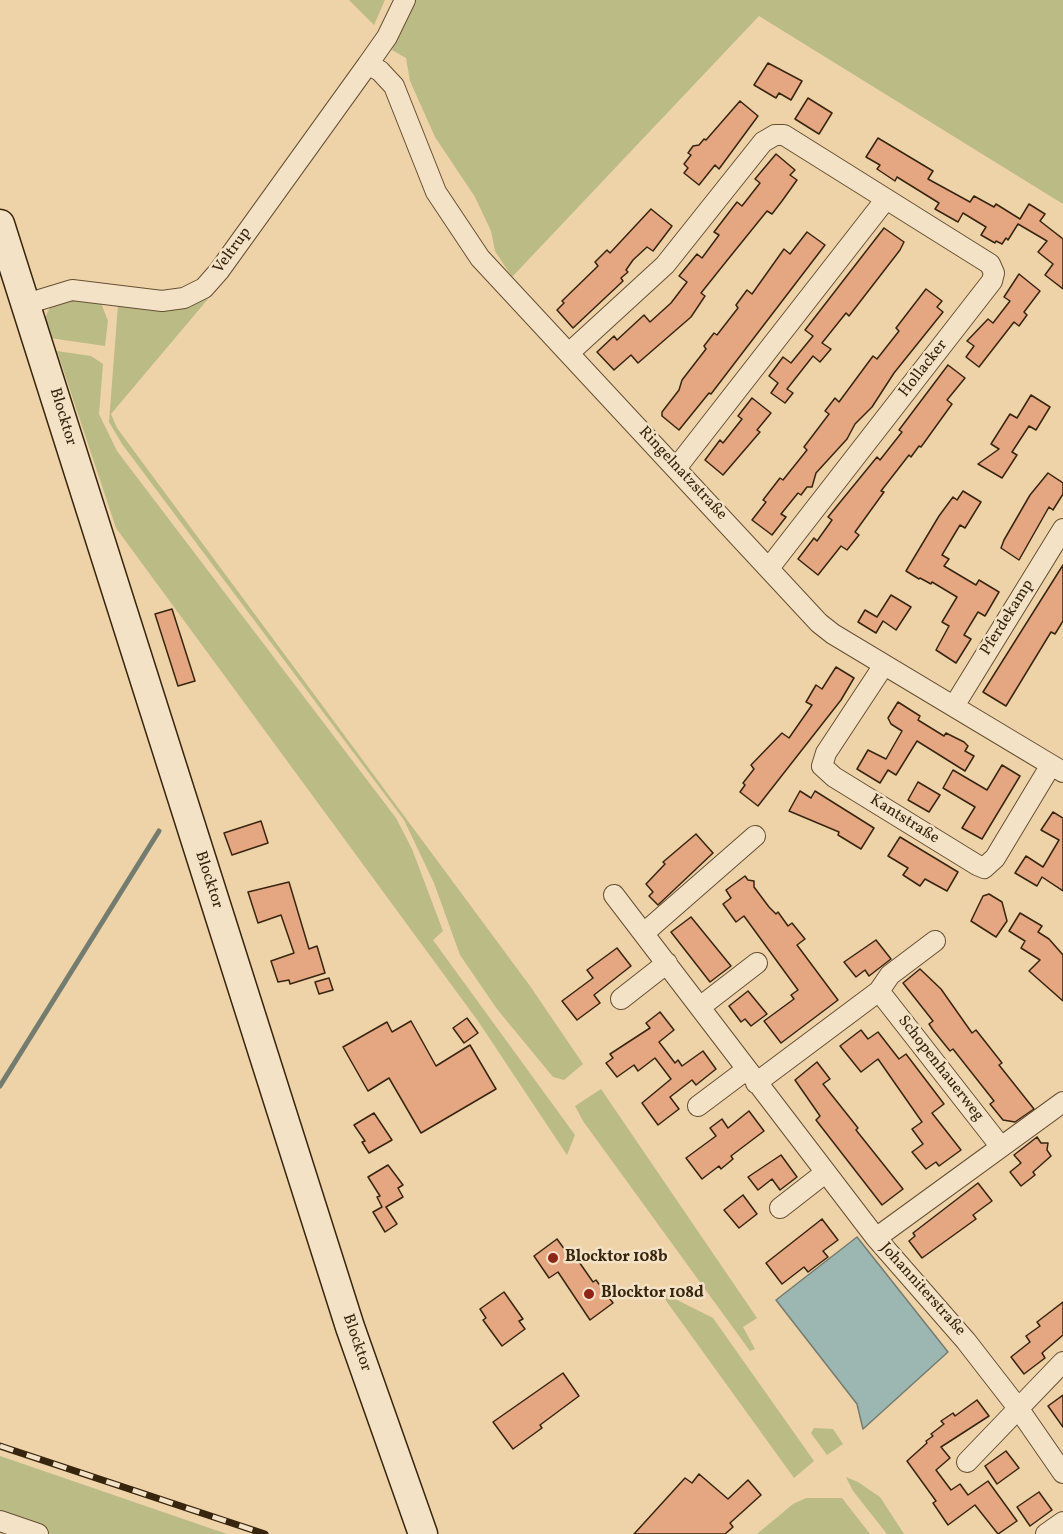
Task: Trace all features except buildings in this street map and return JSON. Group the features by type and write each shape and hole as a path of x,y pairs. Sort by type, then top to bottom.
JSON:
{"main road":[{"name":"Blocktor","path":"0,224 350,1328 423,1534"}],"street":[{"name":"Veltrup","path":"26,304 72,290 162,301 184,298 204,288 219,271 387,37 405,0"},
{"name":"Ringelnatzstraße","path":"368,64 380,71 394,86 436,192 461,233 480,258 677,467 819,623 884,665 1057,769"},
{"name":"Hollacker","path":"569,353 665,265 763,142 771,136 784,135 990,264 994,273 992,281 769,568"},
{"path":"677,467 886,199"},
{"name":"Pferdekamp","path":"954,706 1063,529"},
{"name":"Kantstraße","path":"884,665 826,753 822,766 834,777 977,865 984,868 995,858 1057,769"},
{"path":"644,933 755,836"},
{"name":"Johanniterstraße","path":"614,895 876,1238 966,1341 1018,1408 1063,1473"},
{"path":"698,1106 751,1077 879,992 890,975 935,941"},
{"path":"621,999 667,963"},
{"path":"700,1007 757,963"},
{"name":"Schopenhauerweg","path":"879,992 1001,1147"},
{"path":"876,1238 1063,1102"},
{"path":"780,1208 825,1173"},
{"path":"967,1462 1063,1362"},
{"path":"0,1521 38,1534"},
{"path":"1046,1534 1063,1522"}],"green space":[{"path":"349,0 385,0 374,25"},
{"path":"413,0 1063,0 1063,204 759,16 512,277 495,251 491,231 475,197 435,137 410,81 406,58 392,50"},
{"path":"213,293 111,414 117,428 530,986 583,1064 564,1080 553,1077 497,1009 460,955 434,883 404,820 122,444 109,422 118,305"},
{"path":"62,296 101,303 108,321 105,346 50,338 45,318 51,305"},
{"path":"57,351 91,356 103,364 99,414 117,451 396,818 412,849 443,931 433,940 575,1135 567,1155 478,1021 116,528"},
{"path":"601,1089 757,1318 743,1327 755,1349 750,1351 583,1121 575,1106"},
{"path":"659,1291 713,1318 814,1461 794,1478"},
{"path":"814,1428 833,1429 843,1444 827,1455 811,1433"},
{"path":"0,1456 227,1534 51,1534 0,1519"},
{"path":"846,1477 880,1497 904,1534 887,1534 853,1491"},
{"path":"806,1498 842,1498 870,1534 757,1534 793,1504"}],"water":[{"path":"857,1237 948,1352 863,1429 857,1404 776,1300"}],"waterway":[{"path":"0,1086 159,831"}],"railway":[{"path":"0,1446 265,1534"}],"place":[{"name":"Blocktor 108b","path":"553,1258"},
{"name":"Blocktor 108d","path":"589,1294"}]}
